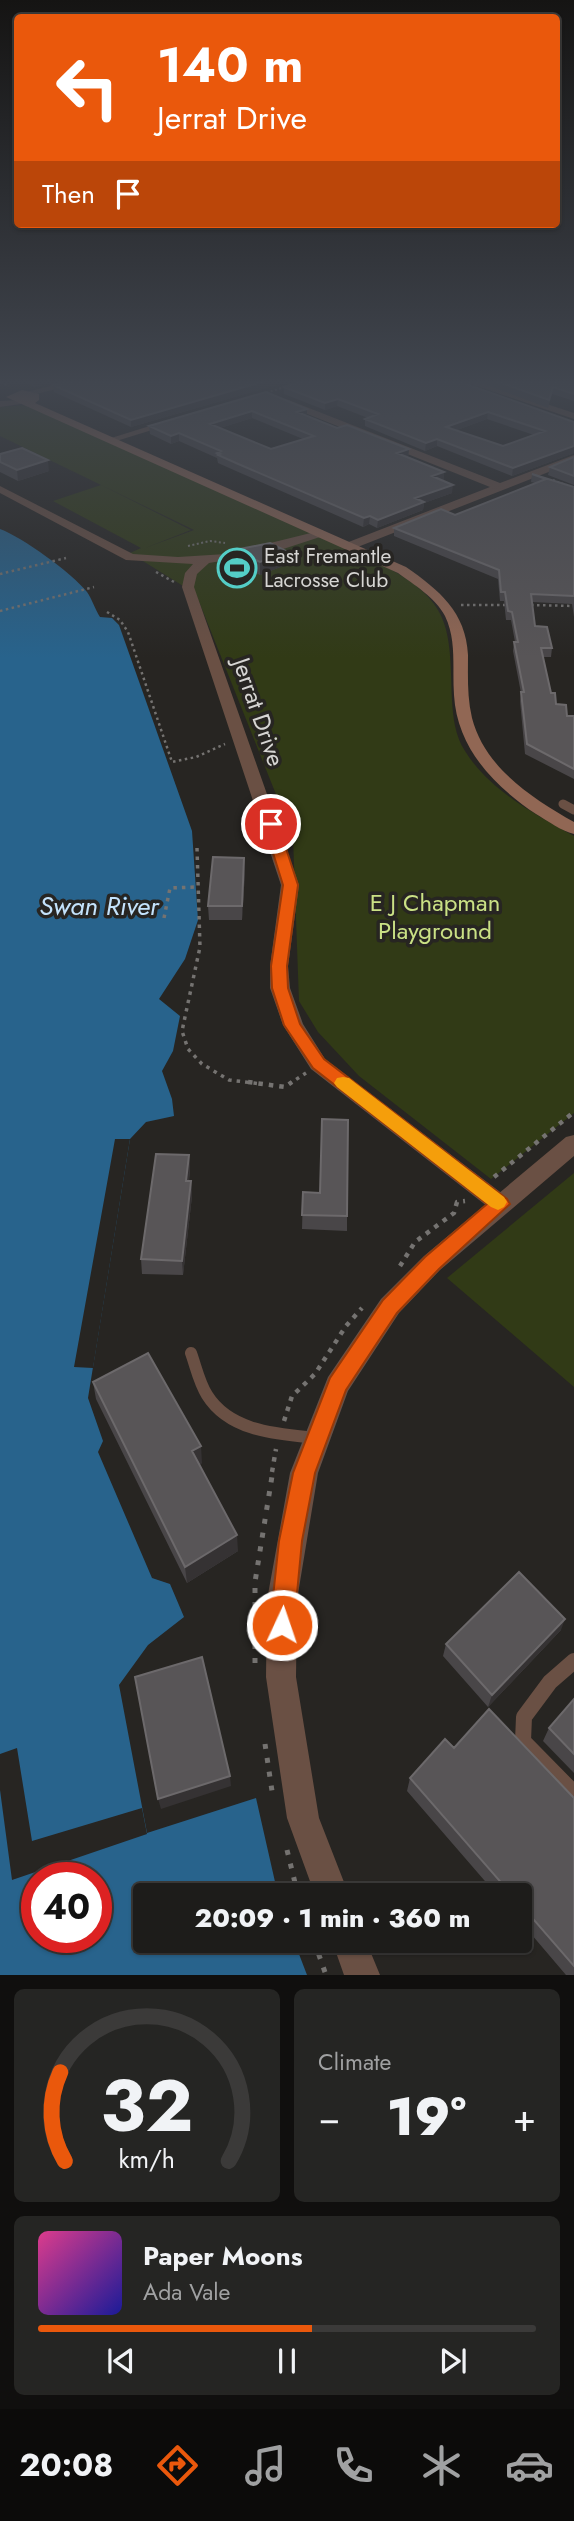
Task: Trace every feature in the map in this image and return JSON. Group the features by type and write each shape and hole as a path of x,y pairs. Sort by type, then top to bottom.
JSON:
{"main road":[{"path":"192,473 319,533 354,545 423,582 441,598 455,618 460,633 463,699 476,747 499,776 521,796 574,829"},
{"path":"195,473 411,568 433,582 458,603 462,612 469,635 474,684"},
{"path":"478,720 490,748 516,778 574,818"}],"street":[{"path":"468,473 500,487"},
{"path":"354,545 537,473"},
{"path":"532,475 550,480"},
{"path":"0,489 130,556 204,561 271,548 319,533"},
{"path":"191,596 188,581 191,573 204,561"},
{"name":"Jerrat Drive","path":"191,596 290,885 279,966 280,988 293,1025 318,1064 494,1193"},
{"path":"327,1883 303,1818 281,1676 282,1600 290,1541 304,1473 337,1385 390,1306 494,1193 574,1143"},
{"path":"354,1953 362,1975"}],"lane":[{"path":"563,804 574,810"},
{"path":"191,1353 207,1395 232,1421 275,1433 317,1438"},
{"path":"574,1661 550,1682 524,1717 523,1741 574,1793"}],"path":[{"path":"550,480 574,488"},
{"path":"130,556 173,581 191,596"},
{"path":"0,574 66,558"},
{"path":"0,611 94,587"},
{"path":"458,603 574,606"},
{"path":"107,612 120,620 128,632 172,762 196,757 221,745 240,740"},
{"path":"197,848 200,947 182,1031 188,1049 202,1064 229,1080 250,1084 285,1087 318,1064"},
{"path":"164,918 170,888 196,887"},
{"path":"494,1193 574,1112"},
{"path":"319,1953 327,1975"}],"green space":[{"name":"E J Chapman Playground","path":"77,473 178,473 381,564 404,577 434,604 442,618 450,652 454,720 465,751 500,790 574,836 574,1113 491,1179 359,1076 318,1032 299,1001 293,837 196,594 130,553 141,548 53,501 101,485 191,530 145,548 194,530"},
{"path":"574,1173 574,1387 447,1278"}],"water":[{"name":"Swan River","path":"0,529 33,547 59,566 87,592 100,617 112,618 119,625 192,831 198,920 185,959 159,999 180,1016 173,1051 162,1071 172,1099 174,1116 146,1122 130,1139 88,1398 103,1441 98,1452 152,1578 170,1584 184,1617 148,1645 119,1685 147,1833 256,1798 275,1883 133,1883 133,1953 299,1953 307,1975 0,1975"}],"pier":[{"path":"115,1139 130,1139 93,1368 74,1367"},
{"path":"17,1748 32,1841 142,1808 147,1834 65,1862 21,1862 21,1877 12,1880 0,1790 0,1754"}],"building":[{"path":"260,473 440,473 432,476 453,485 415,498 424,502 378,520 370,516 364,518"},
{"path":"532,474 574,487 574,596 531,594 535,626 547,627 552,648 541,648 551,693 555,693 556,704 566,705 567,716 574,716 574,769 527,744 521,692 524,692 514,642 518,642 512,612 508,611 505,592 501,592 499,570 394,528 441,509 455,515 546,479"},
{"path":"270,543 288,552 260,562 235,550"},
{"path":"213,857 244,858 242,906 208,906"},
{"path":"322,1119 348,1120 347,1216 302,1215 303,1192 320,1193"},
{"path":"156,1154 189,1155 186,1181 191,1181 182,1261 141,1259"},
{"path":"148,1353 201,1446 192,1451 237,1535 185,1567 93,1382"},
{"path":"519,1572 565,1619 492,1695 446,1644"},
{"path":"202,1657 230,1776 158,1799 135,1677"},
{"path":"574,1699 574,1754 549,1728"},
{"path":"489,1709 574,1798 574,1966 532,1918 532,1883 502,1883 410,1778 445,1739 454,1748"}],"slow traffic":[{"path":"343,1083 498,1202"}],"place":[{"name":"East Fremantle Lacrosse Club","path":"237,568"}],"route":[{"path":"271,824 290,885 279,966 280,988 285,1009 307,1049 318,1064 500,1204 432,1263 390,1306 337,1385 304,1473 290,1541 282,1600 282,1625"}]}
